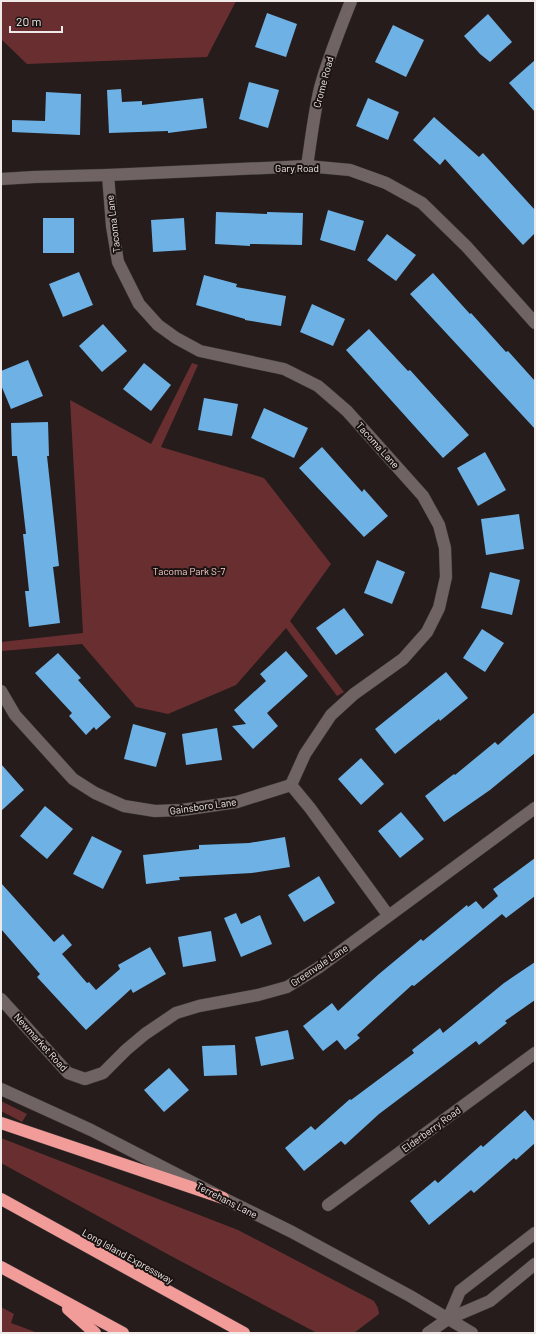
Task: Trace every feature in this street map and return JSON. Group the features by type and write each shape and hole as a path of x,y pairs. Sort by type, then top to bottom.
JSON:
{"highway":[{"path":"1,1123 222,1198"},
{"name":"Long Island Expressway","path":"1,1199 244,1333"},
{"path":"1,1267 123,1333"},
{"path":"52,1295 95,1333"}],"street":[{"name":"Crome Road","path":"307,166 313,122 320,88 335,42 351,1"},
{"name":"Gary Road","path":"1,180 34,176 108,175 307,166 350,170 386,183 422,202 467,247 535,323"},
{"name":"Tacoma Lane","path":"108,175 112,226 118,262 139,304 158,325 176,338 200,351 284,369 318,386 347,411 423,496 439,525 445,548 446,577 439,608 427,632 403,659 354,694 331,715 305,754 291,785"},
{"name":"Gainsboro Lane","path":"1,690 15,716 73,779 94,793 124,806 155,811 182,810 237,802 291,785"},
{"path":"291,785 310,808 388,915"},
{"name":"Greenvale Lane","path":"85,1079 103,1072 145,1034 176,1013 199,1006 258,995 287,987 318,968 535,808"},
{"name":"Newmarket Road","path":"1,999 68,1073 85,1079"},
{"name":"Elderberry Road","path":"328,1205 535,1053"},
{"name":"Terrehans Lane","path":"1,1089 91,1130 222,1198 292,1232 410,1296 472,1333"},
{"path":"448,1319 460,1291 535,1233"},
{"path":"428,1333 448,1319 490,1301 535,1264"}],"green space":[{"path":"1,1 236,1 207,57 27,64 1,39"},
{"name":"Tacoma Park S-7","path":"192,363 198,365 161,447 264,478 331,564 290,621 344,692 337,696 286,628 236,685 168,714 136,707 82,644 2,651 1,642 83,633 70,400 151,444"},
{"path":"1,1101 27,1114 22,1122 1,1111"},
{"path":"1,1138 238,1230 374,1301 378,1308 379,1314 354,1333 317,1333 171,1256 1,1163"},
{"path":"1,1307 14,1314 11,1323 38,1333 1,1333"}],"building":[{"path":"267,13 297,24 286,57 255,47"},
{"path":"488,14 512,42 490,62 480,54 464,36"},
{"path":"393,25 424,40 406,77 375,62"},
{"path":"535,60 535,112 509,83"},
{"path":"249,82 279,90 268,128 239,119"},
{"path":"121,89 122,102 142,101 142,105 203,98 207,128 168,133 168,131 109,133 107,90"},
{"path":"46,92 81,94 80,135 12,132 12,120 45,121"},
{"path":"368,98 399,112 388,140 356,126"},
{"path":"434,117 479,157 483,153 535,210 535,233 523,245 445,159 440,165 413,140"},
{"path":"328,210 364,221 355,251 320,240"},
{"path":"216,212 267,214 267,212 303,213 302,245 250,244 250,246 215,244"},
{"path":"43,218 74,218 74,253 43,253"},
{"path":"184,218 186,250 153,252 151,220"},
{"path":"387,234 416,255 396,281 367,260"},
{"path":"79,272 93,305 63,317 49,284"},
{"path":"433,273 470,314 471,313 506,352 508,351 535,381 535,429 410,294"},
{"path":"204,275 237,284 236,287 286,296 281,326 245,320 196,305"},
{"path":"312,304 345,319 333,346 300,332"},
{"path":"103,324 127,351 102,372 79,346"},
{"path":"369,329 408,371 410,370 469,435 443,458 346,350"},
{"path":"28,360 43,396 11,409 1,385 1,371"},
{"path":"144,363 171,385 151,411 123,389"},
{"path":"204,398 238,404 232,436 198,430"},
{"path":"264,408 308,428 294,458 251,438"},
{"path":"48,422 49,456 47,456 59,566 53,567 60,623 29,627 25,591 29,591 23,534 26,534 17,456 12,456 11,423"},
{"path":"322,447 362,492 364,489 388,516 364,537 299,468"},
{"path":"485,452 506,490 478,506 457,468"},
{"path":"519,514 524,549 486,555 481,519"},
{"path":"377,560 405,572 392,604 364,593"},
{"path":"490,572 520,580 512,615 481,608"},
{"path":"344,608 364,635 336,655 316,628"},
{"path":"482,629 504,643 485,672 463,658"},
{"path":"286,651 308,676 267,713 278,726 253,749 232,726 246,724 234,710 266,681 260,674"},
{"path":"58,653 81,678 78,680 111,717 96,730 94,727 86,735 69,716 72,713 35,673"},
{"path":"446,672 468,698 440,721 439,719 395,754 375,729"},
{"path":"535,712 535,753 490,790 444,822 425,796 454,774 455,775 495,742 498,745"},
{"path":"133,724 166,733 156,767 124,759"},
{"path":"217,728 222,760 186,765 182,734"},
{"path":"361,758 384,784 361,805 338,779"},
{"path":"1,764 24,790 1,811"},
{"path":"45,806 73,829 47,859 20,836"},
{"path":"401,812 424,839 400,858 378,831"},
{"path":"92,836 122,851 103,889 73,874"},
{"path":"285,837 290,867 252,873 179,877 180,880 146,884 143,855 199,849 199,845 249,843"},
{"path":"535,858 535,896 506,918 502,914 414,986 412,985 357,1035 360,1038 345,1050 337,1040 323,1051 303,1026 332,1003 338,1011 421,939 423,941 467,905 468,907 476,901 483,909 498,896 493,889"},
{"path":"319,876 335,903 304,922 288,895"},
{"path":"1,883 54,942 63,934 72,945 62,954 87,983 89,982 96,990 120,969 118,965 150,947 166,974 133,993 131,989 86,1030 37,977 40,974 1,929"},
{"path":"236,913 241,924 260,915 272,944 241,957 224,918"},
{"path":"211,931 216,961 183,967 178,937"},
{"path":"535,962 535,1000 505,1021 507,1023 479,1045 476,1041 379,1114 345,1145 341,1141 304,1171 285,1148 311,1126 315,1130 350,1099 351,1100 414,1053 412,1050 440,1028 443,1033 504,983"},
{"path":"288,1030 294,1059 261,1066 255,1037"},
{"path":"235,1045 237,1075 204,1076 202,1046"},
{"path":"169,1068 189,1090 164,1112 144,1090"},
{"path":"525,1110 535,1122 535,1143 516,1160 514,1158 474,1193 471,1190 429,1225 410,1201 435,1180 438,1183 481,1145 483,1147"}]}
